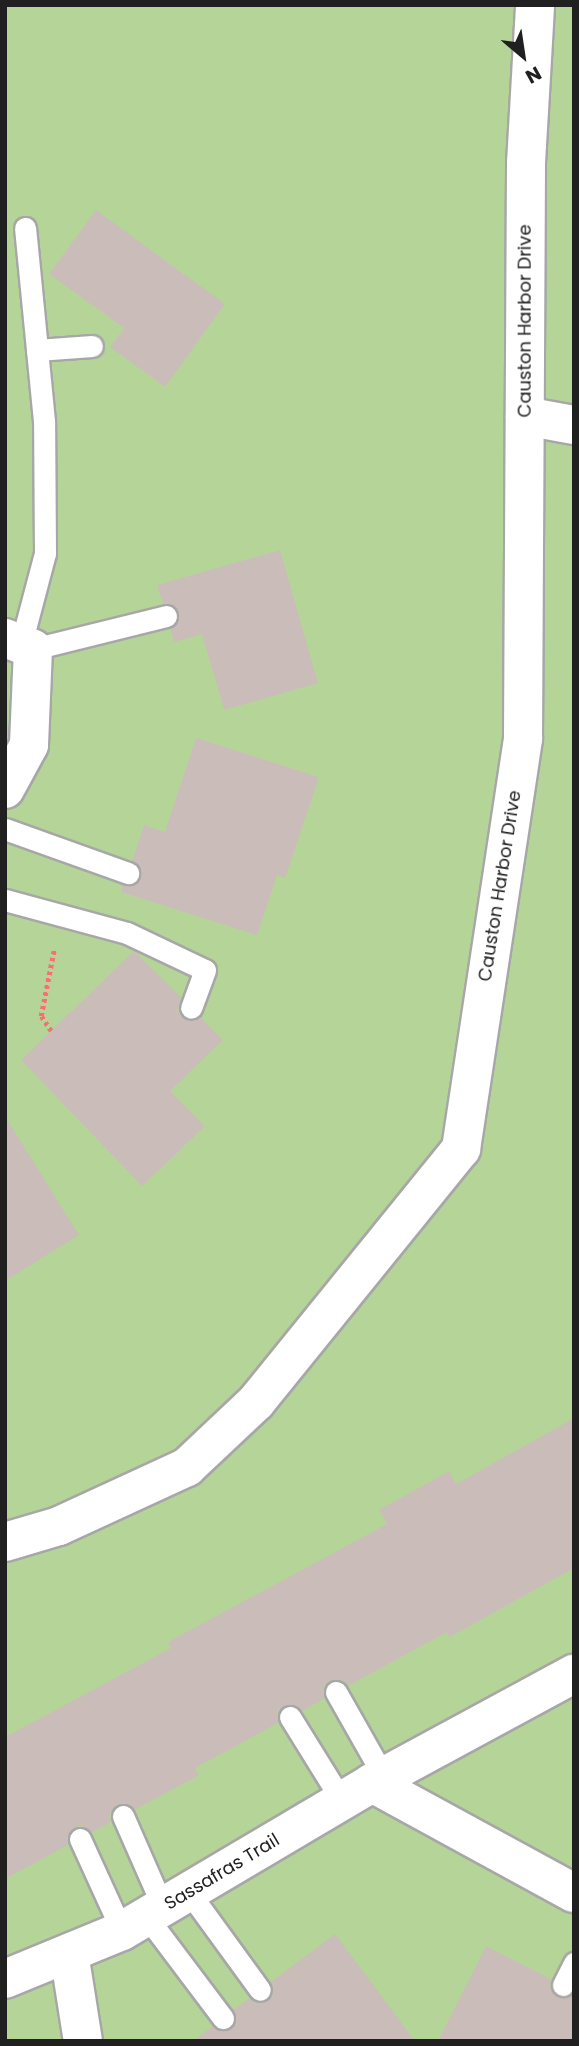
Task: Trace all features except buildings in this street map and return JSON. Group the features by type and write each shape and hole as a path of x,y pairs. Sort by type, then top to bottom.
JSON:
{"street":[{"name":"Causton Harbor Drive","path":"5,1542 59,1526 187,1467 256,1402 461,1149 523,739 526,163 535,5"},
{"path":"525,416 574,425"},
{"path":"5,789 29,745 20,644"},
{"name":"Sassafras Trail","path":"5,1979 69,1954 155,1911 366,1787 574,1674"},
{"path":"366,1787 574,1893"},
{"path":"69,1954 83,2041"}],"lane":[{"path":"25,228 44,421 45,553 20,644 166,616"},
{"path":"37,350 92,346"},
{"path":"5,829 128,873"},
{"path":"5,900 127,933 205,970 191,1008"},
{"path":"336,1692 366,1787"},
{"path":"289,1717 366,1787"},
{"path":"123,1816 155,1911 223,2018"},
{"path":"80,1839 155,1911 260,1990"},
{"path":"563,1985 574,1963"}],"path":[{"path":"51,1031 41,1016 61,915"}],"green space":[{"path":"5,5 574,5 574,2041 5,2041"}]}
